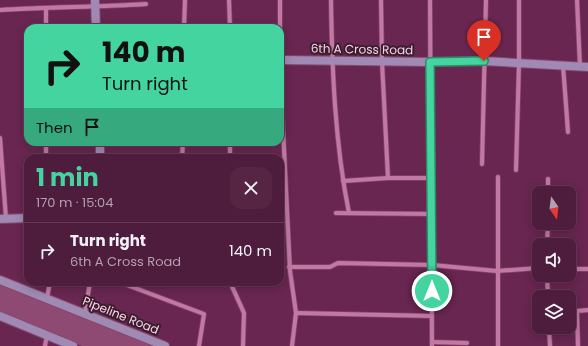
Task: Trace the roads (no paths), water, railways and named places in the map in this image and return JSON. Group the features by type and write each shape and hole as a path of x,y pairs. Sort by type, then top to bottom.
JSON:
{"street":[{"path":"184,0 184,24"},
{"path":"229,0 230,24"},
{"path":"280,0 280,24"},
{"path":"331,0 332,61 343,181 350,213"},
{"path":"381,0 382,62 388,178"},
{"path":"430,0 432,344 467,343"},
{"path":"482,164 486,0"},
{"path":"516,170 519,0"},
{"path":"577,0 584,67"},
{"path":"95,4 96,24"},
{"path":"0,10 95,4 146,4"},
{"path":"46,8 46,24"},
{"name":"6th A Cross Road","path":"284,60 382,62 484,61 584,67"},
{"path":"563,65 568,132"},
{"path":"0,138 3,219 24,218"},
{"path":"284,156 289,267 296,312 292,346"},
{"path":"498,177 498,346"},
{"path":"343,181 388,178 432,178"},
{"path":"548,179 548,186"},
{"path":"336,213 432,214"},
{"path":"289,267 330,267 338,263 432,265 497,271 532,268"},
{"path":"576,269 588,269"},
{"name":"Pipeline Road","path":"0,280 165,346"},
{"path":"47,298 49,286"},
{"path":"85,313 89,286"},
{"path":"130,286 204,314 199,346"},
{"path":"232,286 244,313 243,346"},
{"path":"578,346 577,311 588,310"},
{"path":"296,312 432,316"},
{"path":"0,316 73,346"},
{"path":"549,334 550,346"},
{"path":"45,346 47,335"}]}
